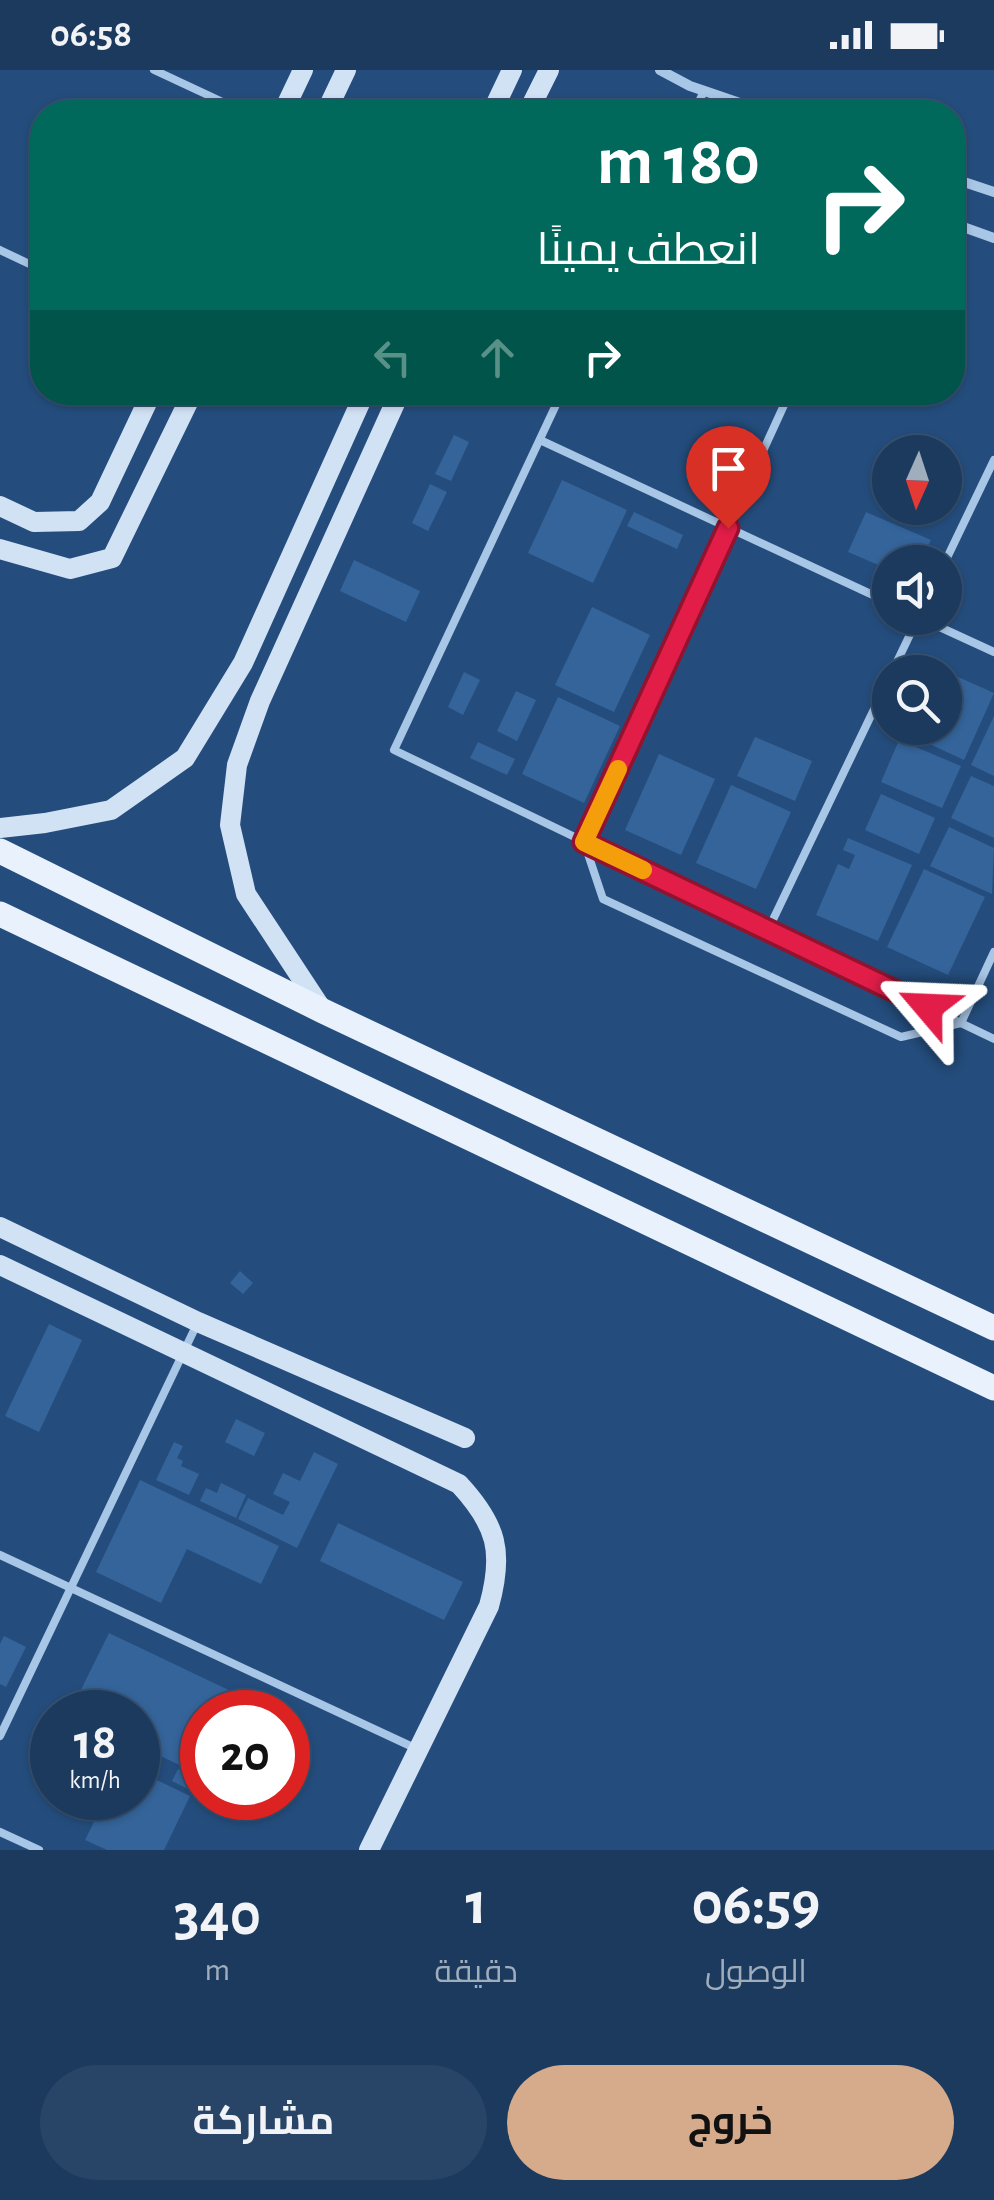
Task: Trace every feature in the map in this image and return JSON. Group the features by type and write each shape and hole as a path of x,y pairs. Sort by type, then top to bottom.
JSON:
{"main road":[{"path":"0,851 324,1010 994,1328"},
{"path":"0,914 994,1388"}],"street":[{"path":"289,100 303,70"},
{"path":"332,100 346,70"},
{"path":"498,100 512,70"},
{"path":"534,100 548,70"},
{"path":"660,70 731,100"},
{"path":"965,182 994,192"},
{"path":"965,228 994,238"},
{"path":"0,506 34,522 79,521 100,502 146,405"},
{"path":"0,549 70,568 112,558 188,405"},
{"path":"0,828 111,810 185,758 242,663 359,405"},
{"path":"324,1010 246,894 230,825 237,766 260,701 394,405"},
{"path":"0,1227 198,1322 466,1438"},
{"path":"0,1264 458,1484 482,1509 495,1540 498,1574 488,1606 369,1850"}],"lane":[{"path":"154,70 218,100"},
{"path":"700,100 704,91"},
{"path":"0,250 30,264"},
{"path":"556,405 394,750 994,1039"},
{"path":"784,405 584,842 604,898 901,1037 960,1023"},
{"path":"540,440 872,596"},
{"path":"953,545 994,460"},
{"path":"956,635 994,652"},
{"path":"768,930 872,714"},
{"path":"960,1023 994,952"},
{"path":"0,1736 198,1322"},
{"path":"0,1555 417,1750"},
{"path":"0,1832 39,1850"}],"building":[{"path":"454,435 469,442 451,481 435,474"},
{"path":"562,480 627,510 593,583 528,553"},
{"path":"430,484 447,492 428,531 412,523"},
{"path":"634,512 683,535 677,549 627,526"},
{"path":"866,512 872,515 872,525 896,525 931,540 928,545 872,545 872,562 848,552"},
{"path":"354,560 420,591 406,622 340,591"},
{"path":"592,607 650,635 614,712 555,685"},
{"path":"464,672 480,680 463,715 448,707"},
{"path":"962,679 994,693 964,760 932,745 962,745"},
{"path":"516,691 536,700 517,741 497,731"},
{"path":"558,697 620,726 584,803 522,774"},
{"path":"994,716 994,776 971,765"},
{"path":"755,737 812,761 795,801 737,776"},
{"path":"478,742 515,759 507,775 470,758"},
{"path":"897,745 911,745 961,766 942,808 881,782"},
{"path":"659,754 715,779 681,855 625,830"},
{"path":"971,776 994,786 994,838 951,818"},
{"path":"731,785 791,812 756,889 696,863"},
{"path":"881,794 935,818 919,854 865,830"},
{"path":"949,827 994,848 992,894 930,866"},
{"path":"848,838 912,865 878,941 816,915 838,864 849,869 855,855 843,850"},
{"path":"924,869 985,897 948,975 887,947"},
{"path":"240,1271 253,1283 243,1294 230,1283"},
{"path":"49,1324 82,1340 39,1432 5,1416"},
{"path":"236,1419 265,1433 254,1456 225,1442"},
{"path":"174,1442 183,1446 177,1458 183,1461 181,1466 199,1474 189,1495 156,1480"},
{"path":"314,1452 338,1464 297,1548 238,1519 248,1498 283,1515 290,1502 273,1494 283,1473 300,1481"},
{"path":"140,1480 279,1546 261,1584 187,1549 161,1603 96,1572"},
{"path":"221,1483 246,1495 236,1518 200,1501 206,1488 217,1493"},
{"path":"338,1523 463,1582 444,1620 320,1561"},
{"path":"109,1633 229,1690 180,1690 180,1765 160,1756 160,1690 81,1690"},
{"path":"4,1636 26,1647 6,1687 0,1684 0,1644"},
{"path":"178,1769 180,1770 180,1785 172,1781"},
{"path":"160,1782 180,1791 180,1817 164,1850 107,1850 85,1840 95,1820 160,1820"}],"slow traffic":[{"path":"618,769 584,842 643,870"}],"route":[{"path":"728,528 584,842 928,1007"}]}
